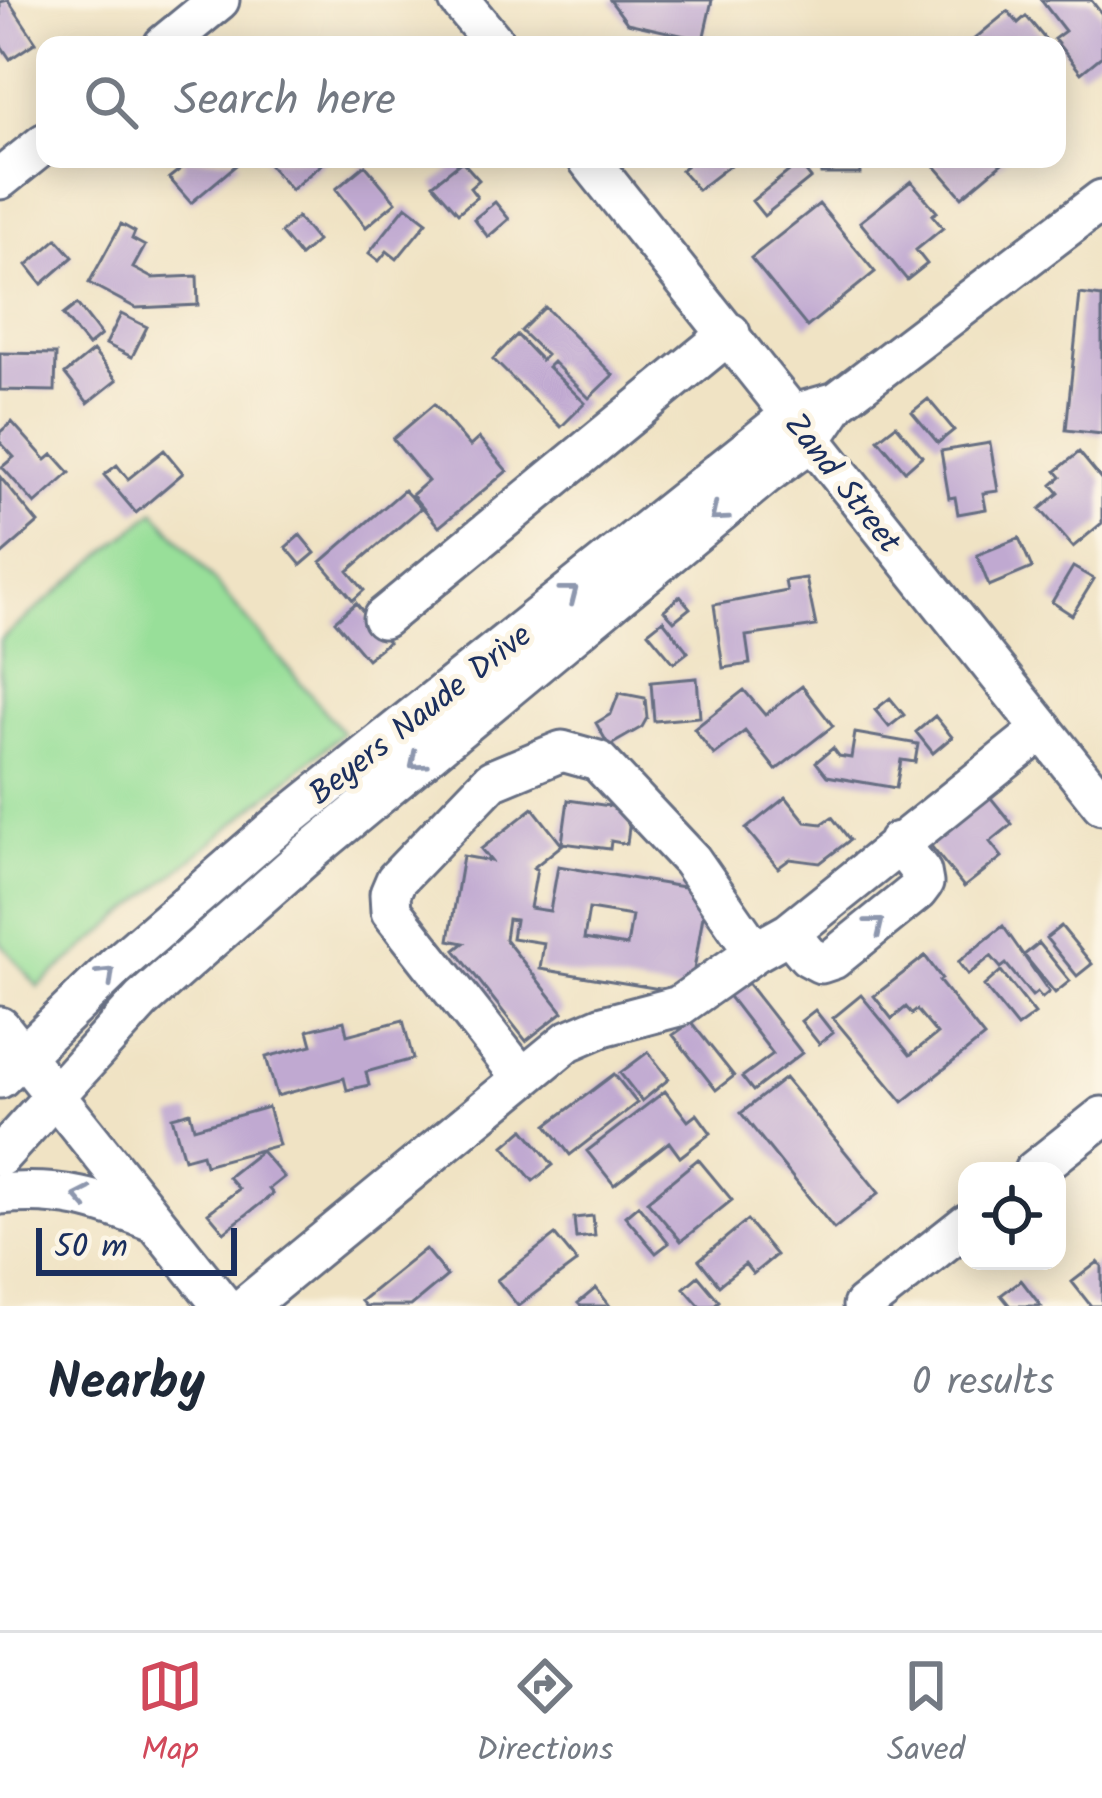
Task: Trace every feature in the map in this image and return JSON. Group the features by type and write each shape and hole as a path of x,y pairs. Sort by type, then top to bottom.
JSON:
{"street":[{"path":"175,36 219,0"},
{"path":"459,0 489,36"},
{"path":"0,179 36,149"},
{"name":"Zand Street","path":"595,168 1102,804"},
{"name":"Beyers Naude Drive","path":"8,1054 280,823 1102,200"},
{"path":"383,618 730,333"},
{"name":"Beyers Naude Drive","path":"0,1156 142,1000 801,429"},
{"path":"521,1078 391,911 390,894 396,880 492,781 562,751 598,761 772,943 821,962 833,959 917,891 921,872 898,842 1042,729"},
{"path":"247,1306 568,1041 603,1026 679,1006 772,943"},
{"path":"8,1054 54,1094 224,1306"},
{"path":"1045,1162 1102,1117"},
{"path":"0,1195 43,1190 101,1201 160,1225"},
{"path":"863,1306 958,1231"}],"green space":[{"path":"155,511 343,733 38,987 0,942 0,640"}],"building":[{"path":"8,0 36,42 10,59 0,44 0,2"},
{"path":"610,0 712,0 704,36 627,23"},
{"path":"1041,0 1091,0 1102,14 1102,56 1081,73 1066,54 1066,36 1058,36 1065,31"},
{"path":"1008,11 1018,23 1026,16 1043,36 978,36"},
{"path":"182,168 233,168 191,203 169,178"},
{"path":"272,168 317,168 291,190"},
{"path":"368,168 396,202 366,227 336,189"},
{"path":"453,168 468,168 479,180 470,188 477,197 458,213 433,184"},
{"path":"684,168 726,168 698,190"},
{"path":"793,168 803,168 811,178 764,216 752,201"},
{"path":"821,168 860,168 860,174 821,174"},
{"path":"937,168 996,168 962,197"},
{"path":"911,181 937,212 932,215 943,228 916,250 927,264 907,280 860,222"},
{"path":"495,202 509,219 488,237 474,219"},
{"path":"819,204 875,272 807,327 751,258"},
{"path":"406,206 427,222 397,259 387,251 379,261 369,253"},
{"path":"297,217 317,241 300,256 281,233"},
{"path":"121,224 135,232 132,239 145,246 133,268 152,278 197,276 198,305 136,308 89,283"},
{"path":"57,239 73,257 42,284 27,265"},
{"path":"1080,294 1102,297 1102,434 1066,430"},
{"path":"77,304 101,335 88,346 63,315"},
{"path":"545,307 613,375 589,398 553,362 548,367 585,403 561,427 493,359 517,335 541,360 546,355 521,331"},
{"path":"121,314 147,327 132,357 106,344"},
{"path":"93,351 117,380 88,403 65,374"},
{"path":"0,353 56,354 55,391 0,390"},
{"path":"928,399 954,430 938,443 912,412"},
{"path":"434,404 470,446 479,438 507,471 439,527 412,495 428,481 393,439"},
{"path":"12,422 46,460 53,454 70,473 35,504 2,467 14,457 0,442 0,432"},
{"path":"896,425 922,456 905,471 878,439"},
{"path":"990,443 998,491 983,493 986,509 958,514 955,497 949,498 941,451"},
{"path":"164,450 183,473 136,513 104,475 117,465 128,479"},
{"path":"1079,452 1102,480 1102,523 1073,547 1040,509 1059,493 1052,485 1061,477 1056,471"},
{"path":"0,477 38,523 0,556"},
{"path":"404,490 421,508 348,571 364,590 353,600 321,562"},
{"path":"300,535 315,553 301,565 286,547"},
{"path":"1019,538 1032,568 989,586 977,555"},
{"path":"1073,567 1094,579 1072,615 1052,602"},
{"path":"806,578 816,626 746,636 750,664 723,668 714,605 787,591 785,581"},
{"path":"680,596 690,608 674,621 664,610"},
{"path":"356,603 388,642 367,659 335,621"},
{"path":"663,620 688,652 674,663 648,632"},
{"path":"697,678 700,717 654,721 651,682"},
{"path":"802,686 833,726 776,770 745,731 714,755 694,729 744,690 765,715"},
{"path":"619,693 645,698 647,718 642,727 609,746 596,723 611,714"},
{"path":"890,698 904,715 889,727 875,710"},
{"path":"935,716 952,737 933,753 916,732"},
{"path":"855,733 918,744 915,762 901,760 896,788 827,776 816,762 833,748 839,756 851,758"},
{"path":"983,788 1012,824 990,842 1002,857 964,887 923,836"},
{"path":"786,797 806,822 822,824 832,817 850,840 820,863 790,859 778,868 746,829"},
{"path":"568,800 631,809 627,844 611,841 610,849 562,843"},
{"path":"533,808 562,845 533,868 537,869 530,908 550,911 558,866 707,891 690,994 540,969 544,943 512,938 515,920 508,919 505,939 563,1012 526,1041 455,950 464,943 449,940 463,856 491,861 481,849","holes":["589,909 632,916 627,946 584,939"]},
{"path":"1003,926 1049,992 1042,998 1037,992 1032,996 1006,964 1001,968 991,956 968,975 958,962"},
{"path":"1061,926 1092,964 1077,976 1046,938"},
{"path":"1039,943 1070,981 1055,993 1024,955"},
{"path":"925,956 984,1037 903,1102 833,1018 861,995 910,1055 937,1034 917,1010 912,1014 906,1007 892,1019 874,996"},
{"path":"1001,971 1035,1014 1017,1027 984,986"},
{"path":"745,980 802,1053 753,1091 742,1077 773,1054 727,994"},
{"path":"815,1010 833,1033 819,1044 801,1021"},
{"path":"403,1020 413,1059 366,1072 369,1085 347,1090 344,1078 277,1096 266,1057 312,1045 308,1030 344,1021 347,1035"},
{"path":"691,1022 734,1076 716,1090 673,1035"},
{"path":"648,1052 669,1079 642,1101 620,1073"},
{"path":"614,1074 637,1103 570,1155 547,1125"},
{"path":"785,1078 879,1193 834,1229 741,1113"},
{"path":"665,1091 688,1121 697,1114 711,1133 680,1157 669,1142 614,1185 587,1151"},
{"path":"268,1107 279,1145 205,1165 202,1154 184,1159 172,1117 190,1112 194,1128"},
{"path":"524,1129 553,1165 533,1181 504,1146"},
{"path":"261,1151 284,1177 269,1189 273,1194 224,1232 208,1213 239,1189 228,1177"},
{"path":"698,1159 732,1200 681,1241 647,1201"},
{"path":"638,1205 669,1243 656,1253 625,1216"},
{"path":"593,1216 595,1236 576,1238 574,1218"},
{"path":"747,1220 776,1255 753,1274 745,1264 719,1285 699,1260"},
{"path":"555,1235 577,1262 518,1306 497,1280"},
{"path":"425,1249 447,1276 411,1306 365,1306 361,1301"},
{"path":"1098,1262 1102,1266 1102,1306 1091,1306 1072,1282"},
{"path":"698,1276 719,1301 713,1306 700,1306 684,1288"},
{"path":"1021,1280 1041,1306 1010,1306 1001,1295"},
{"path":"596,1288 610,1306 578,1303"}]}
